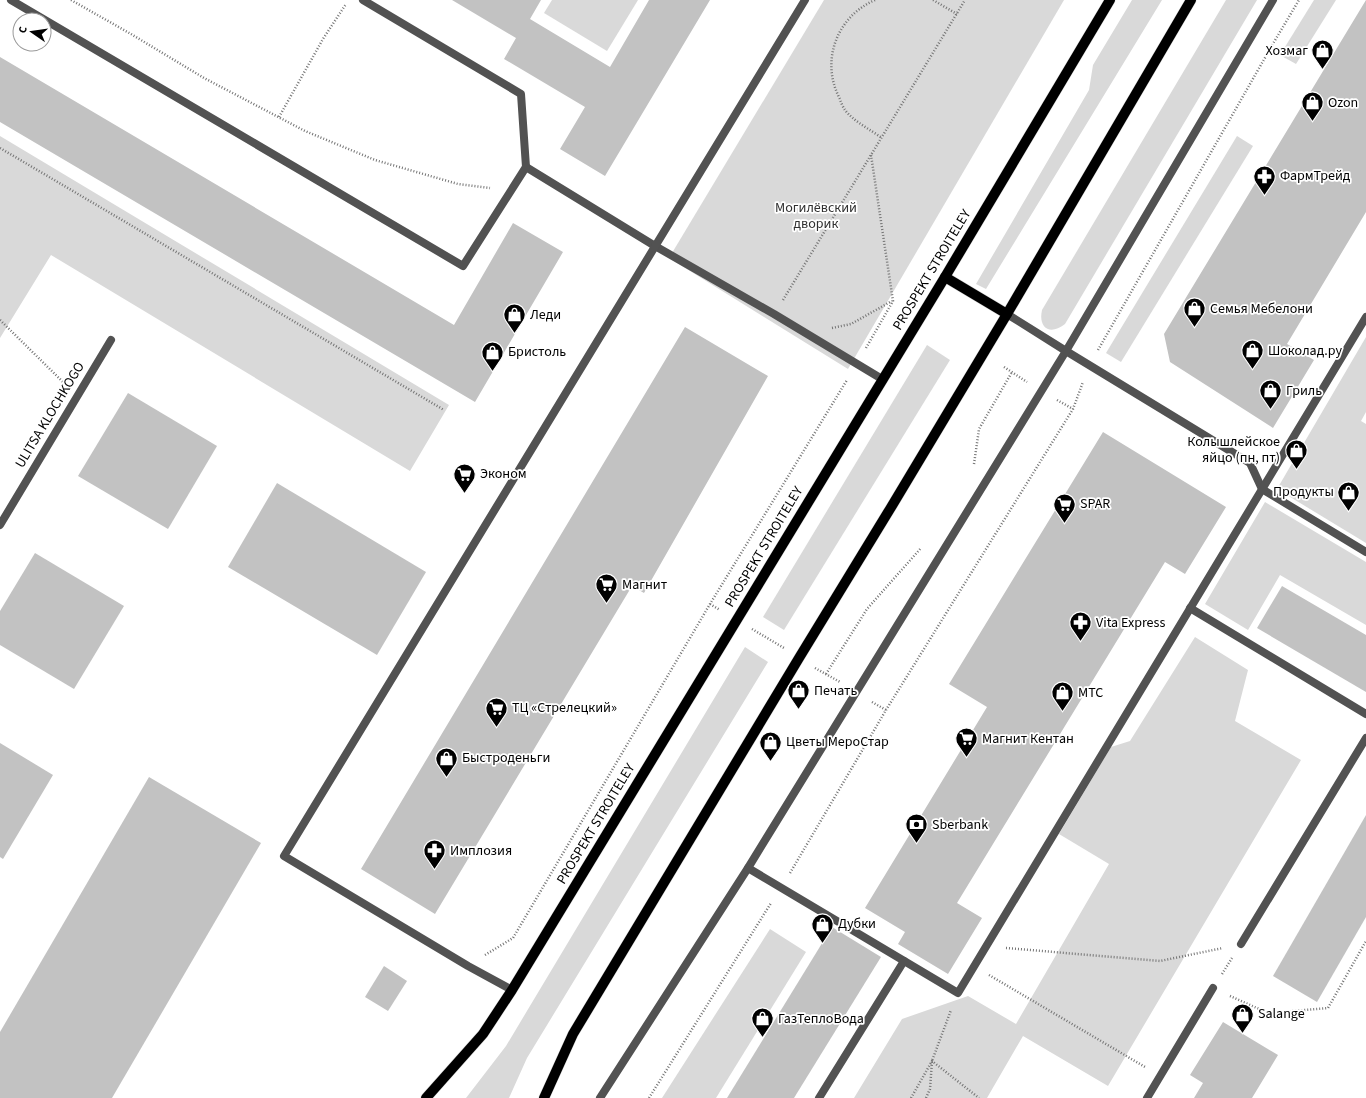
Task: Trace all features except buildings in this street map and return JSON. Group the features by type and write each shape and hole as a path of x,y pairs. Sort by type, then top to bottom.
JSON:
{"main road":[{"name":"PROSPEKT STROITELEY","path":"426,1098 482,1034 512,990 945,277 1110,0"},
{"path":"544,1098 573,1034 1007,314 1191,0"},
{"path":"945,277 1007,314"}],"street":[{"path":"11,0 463,266 526,166 521,94 363,0"},
{"path":"512,990 468,966 284,856 805,0"},
{"path":"600,1098 748,868 855,691 1066,351 1273,0"},
{"path":"526,166 655,246 805,332 882,379"},
{"path":"1007,314 1250,463 1262,489 1366,552"},
{"path":"748,868 958,993 1366,319"},
{"name":"ULITSA KLOCHKOGO","path":"0,525 110,340"},
{"path":"1190,608 1366,714"},
{"path":"1241,944 1366,738"},
{"path":"819,1098 904,961"},
{"path":"1147,1098 1213,988"}],"path":[{"path":"70,0 131,34 204,78 305,131 375,160 458,184 511,191"},
{"path":"280,117 323,39 348,0"},
{"path":"875,0 863,5 846,22 835,42 831,66 834,89 845,110 882,138"},
{"path":"933,0 957,14"},
{"path":"774,314 965,0"},
{"path":"650,1098 781,887 886,710 1073,409 1090,365 1299,0"},
{"path":"0,148 444,410"},
{"path":"468,966 513,938 710,604 857,363 893,301 871,155"},
{"path":"805,332 850,324 893,301"},
{"path":"0,320 77,395"},
{"path":"970,470 974,464 979,429 1012,372"},
{"path":"826,674 867,609 922,547"},
{"path":"1241,944 1213,988 1268,1013 1328,1008 1366,941"},
{"path":"985,947 1160,961 1241,944"},
{"path":"973,966 1160,1076"},
{"path":"911,1098 932,1062 958,993"},
{"path":"926,1098 930,1089 932,1062"},
{"path":"932,1062 979,1098"}],"green space":[{"path":"552,0 638,0 607,51 544,13"},
{"name":"Могилёвский дворик","path":"824,0 1064,0 848,369 669,258"},
{"path":"1132,0 1162,0 986,289 976,284 1089,90 1093,65"},
{"path":"1226,0 1257,0 1065,324 1060,328 1050,330 1046,328 1042,321 1042,310"},
{"path":"1314,0 1336,0 1296,64 1280,55"},
{"path":"0,136 449,405 410,471 51,255 0,338"},
{"path":"1237,136 1253,146 1121,362 1106,353"},
{"path":"1366,337 1366,412 1361,421 1366,424 1366,543 1277,489"},
{"path":"927,345 950,360 784,630 763,617"},
{"path":"1265,502 1366,562 1366,625 1280,575 1248,630 1205,604"},
{"path":"1195,637 1248,670 1235,721 1301,760 1108,1086 1023,1036 987,1098 854,1098 902,1019 968,996 1016,1024 1109,864 1059,834 1111,747 1130,741"},
{"path":"745,647 768,662 527,1058 509,1098 466,1098 506,1046"},
{"path":"770,929 806,952 716,1098 662,1098"}],"place":[{"name":"Хозмаг","path":"1323,70"},
{"name":"Ozon","path":"1312,122"},
{"name":"ФармТрейд","path":"1264,196"},
{"name":"Семья Мебелони","path":"1195,328"},
{"name":"Леди","path":"514,334"},
{"name":"Шоколад.ру","path":"1252,370"},
{"name":"Бристоль","path":"493,372"},
{"name":"Гриль","path":"1271,410"},
{"name":"Колышлейское яйцо (пн, пт)","path":"1296,470"},
{"name":"Эконом","path":"464,494"},
{"name":"Продукты","path":"1349,512"},
{"name":"SPAR","path":"1064,524"},
{"name":"Магнит","path":"607,604"},
{"name":"Vita Express","path":"1081,642"},
{"name":"Печать","path":"798,710"},
{"name":"МТС","path":"1063,712"},
{"name":"ТЦ «Стрелецкий»","path":"496,728"},
{"name":"Магнит Кентан","path":"966,758"},
{"name":"Цветы МероСтар","path":"771,762"},
{"name":"Быстроденьги","path":"446,778"},
{"name":"Sberbank","path":"916,844"},
{"name":"Имплозия","path":"434,870"},
{"name":"Дубки","path":"822,944"},
{"name":"Salange","path":"1242,1034"},
{"name":"ГазТеплоВода","path":"763,1038"}]}
